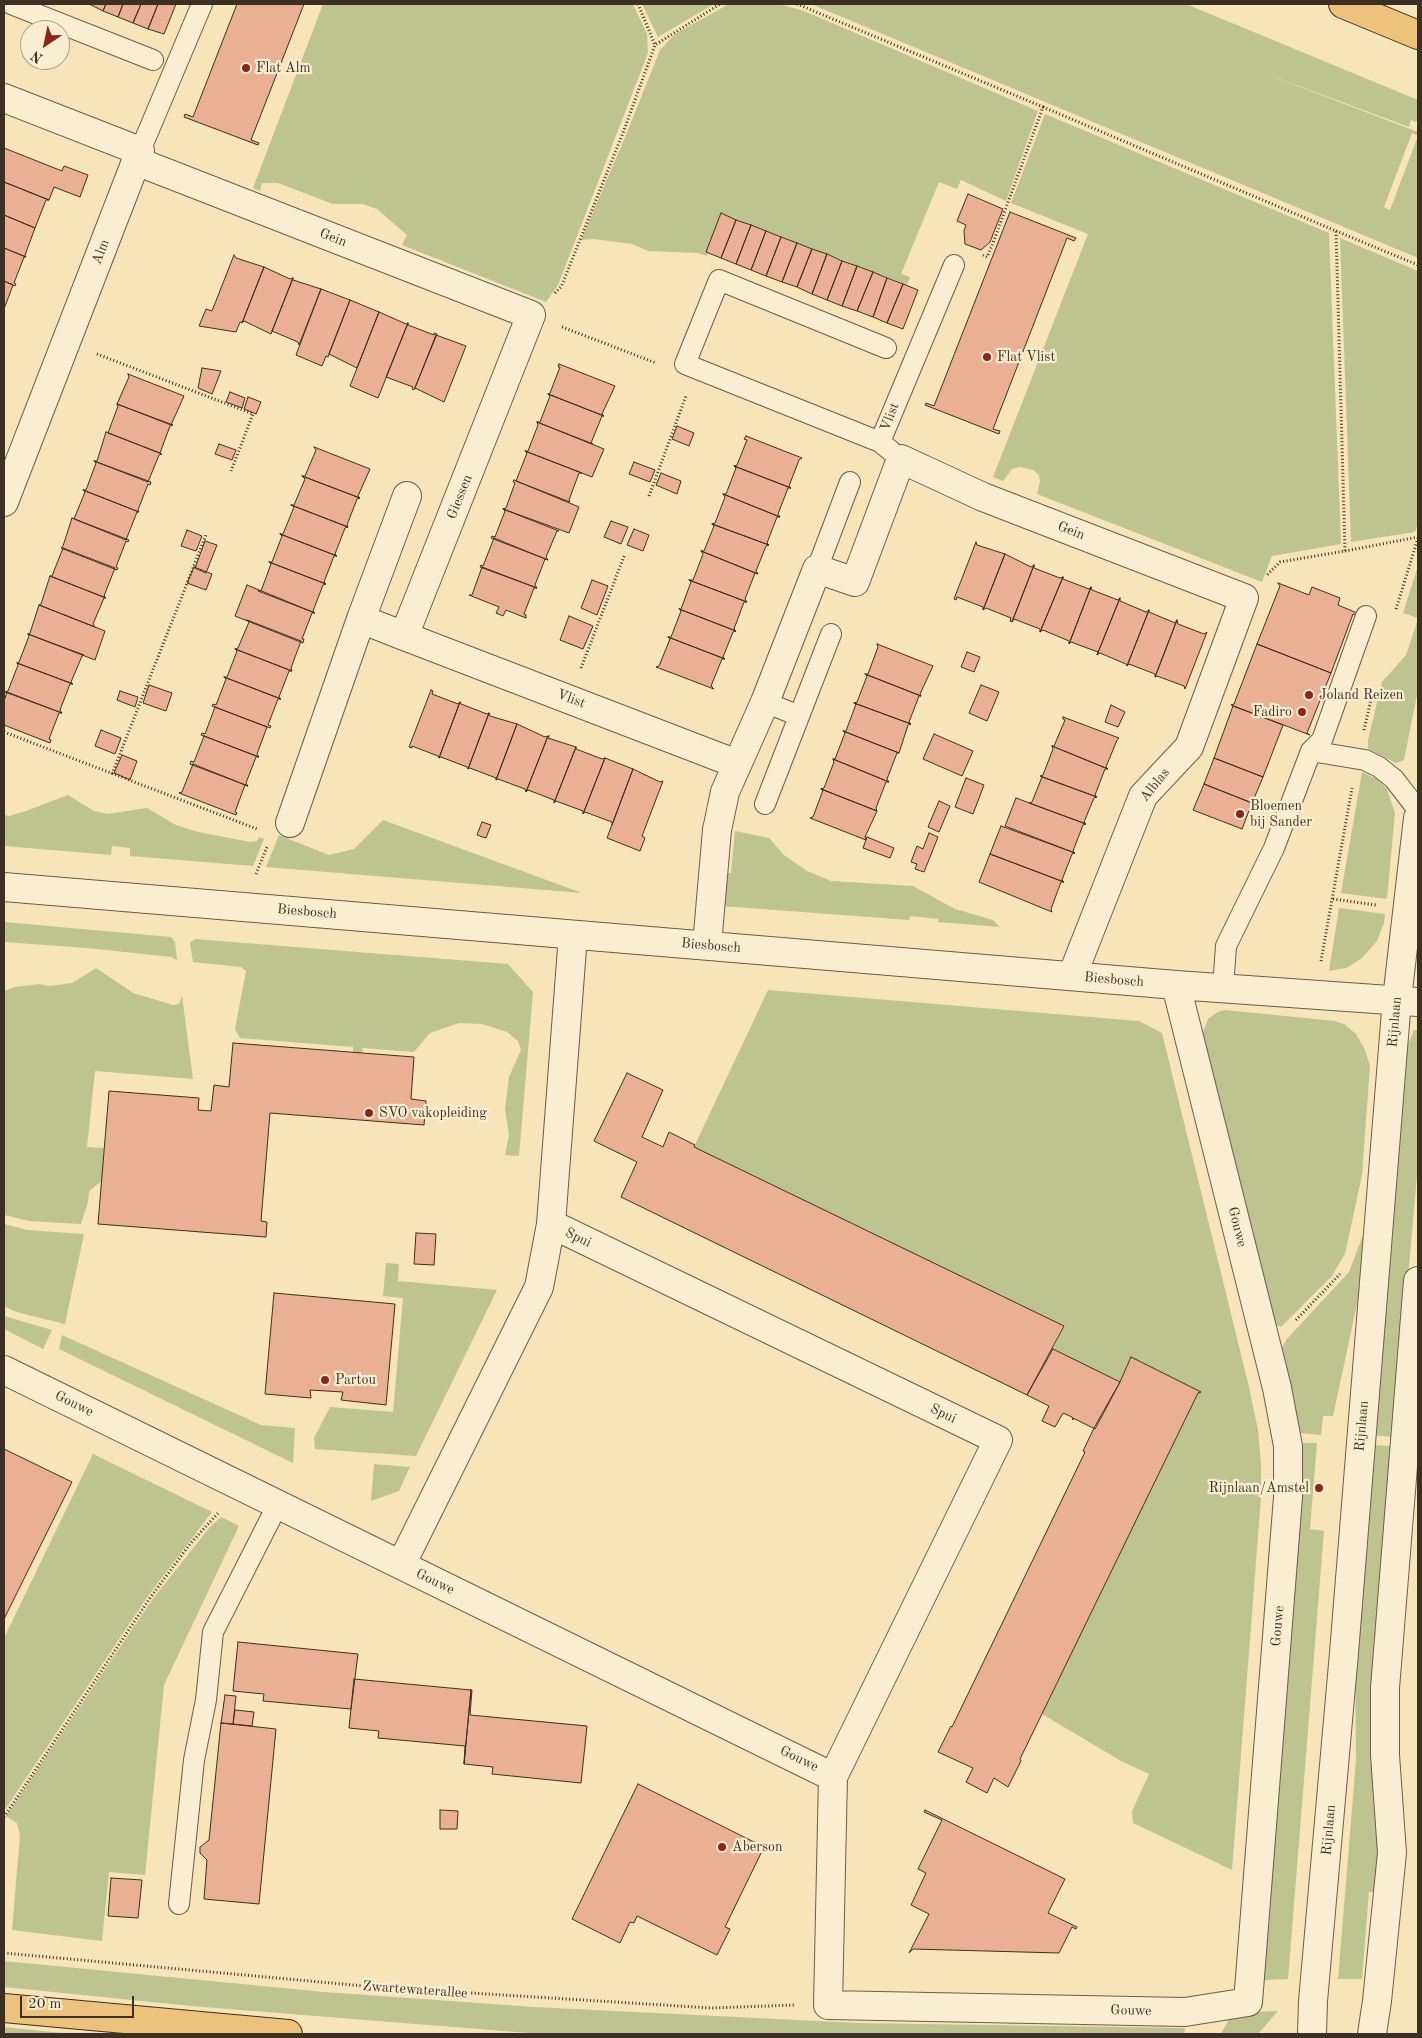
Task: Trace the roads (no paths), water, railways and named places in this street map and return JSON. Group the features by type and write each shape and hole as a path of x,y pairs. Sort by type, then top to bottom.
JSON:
{"main road":[{"path":"1343,4 1418,35"},
{"path":"4,2008 288,2034"}],"street":[{"name":"Gein","path":"4,98 138,156 531,315"},
{"name":"Alm","path":"4,502 138,156"},
{"name":"Giessen","path":"404,636 531,315"},
{"name":"Gein","path":"901,459 983,497 1244,598"},
{"path":"707,945 717,830 725,792 765,702 817,569 855,582 901,459"},
{"path":"281,828 407,496"},
{"name":"Alblas","path":"1072,976 1143,796 1189,746 1244,598"},
{"path":"361,620 404,636"},
{"name":"Vlist","path":"404,636 737,764"},
{"name":"Rijnlaan","path":"1312,2034 1313,2001 1344,1653 1408,1001 1418,818"},
{"name":"Biesbosch","path":"4,887 1176,985 1408,1001"},
{"name":"Spui","path":"401,1565 539,1287 551,1224 573,934"},
{"name":"Gouwe","path":"4,1370 244,1486 834,1777 828,2005 1185,2012 1248,2002 1289,1472 1284,1421 1176,985"},
{"name":"Spui","path":"551,1224 998,1440 834,1777"},
{"path":"1372,2034 1392,1853 1385,1755 1385,1688 1418,1281"}],"lane":[{"path":"11,4 153,60"},
{"name":"Alm","path":"138,156 202,4"},
{"name":"Vlist","path":"901,459 880,442 954,265"},
{"path":"880,442 691,366 719,280 886,348"},
{"path":"817,569 850,482"},
{"path":"1223,988 1226,946 1274,848 1311,751 1322,740 1366,616"},
{"path":"765,804 831,634"},
{"path":"765,702 799,716"},
{"path":"1311,751 1364,760 1379,767 1394,779 1418,810"},
{"path":"179,1904 194,1760 206,1700 212,1632 278,1504"}],"place":[{"name":"Flat Alm","path":"246,68"},
{"name":"Flat Vlist","path":"987,357"},
{"name":"Joland Reizen","path":"1309,695"},
{"name":"Fadiro","path":"1302,712"},
{"name":"Bloemen bij Sander","path":"1240,814"},
{"name":"SVO vakopleiding","path":"369,1113"},
{"name":"Partou","path":"325,1380"},
{"name":"Rijnlaan/Amstel","path":"1319,1488"},
{"name":"Aberson","path":"722,1847"}]}
